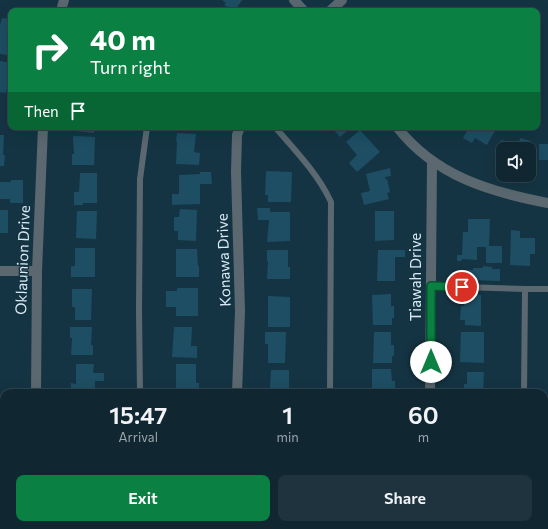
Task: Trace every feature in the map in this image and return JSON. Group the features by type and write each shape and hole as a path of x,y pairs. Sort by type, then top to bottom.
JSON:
{"street":[{"path":"294,0 301,8"},
{"path":"333,8 342,0"},
{"name":"Oklaunion Drive","path":"36,389 37,271 43,130"},
{"name":"Konawa Drive","path":"237,389 240,311 236,172 237,135 239,130"},
{"path":"399,130 432,162 461,178 512,196 548,203"},
{"name":"Tiawah Drive","path":"430,389 432,162"},
{"path":"0,271 37,271"}],"lane":[{"path":"140,389 140,179 147,130"},
{"path":"277,130 327,192 331,202 330,389"},
{"path":"431,286 548,289"},
{"path":"524,389 525,289"}],"building":[{"path":"222,0 242,0 237,8 229,8 224,5 226,3"},
{"path":"2,18 8,19 8,55 0,54 0,25"},
{"path":"0,61 8,62 8,84 6,93 0,92"},
{"path":"76,130 94,130 94,133"},
{"path":"334,130 348,130 340,137"},
{"path":"360,130 380,152 357,172 349,163 357,155 346,142"},
{"path":"467,130 495,130 487,145 475,138 472,143 463,138"},
{"path":"177,133 196,134 194,152 200,153 199,165 176,164"},
{"path":"0,135 4,135 4,166 0,166"},
{"path":"73,136 95,137 94,165 72,165 72,154 74,154"},
{"path":"520,138 531,141 531,142 519,142"},
{"path":"539,144 548,144 548,160 539,160"},
{"path":"390,168 391,176 385,177 386,180 387,179 390,192 387,193 389,199 364,205 361,193 370,191 366,174"},
{"path":"266,171 292,172 291,202 268,202 268,195 265,195"},
{"path":"200,172 211,172 212,184 200,184 200,204 172,205 172,194 179,194 179,175 200,174"},
{"path":"80,173 97,173 97,203 83,203 83,205 74,205 74,192 79,192"},
{"path":"11,180 23,180 23,203 10,203 10,199 0,199 0,182 11,182"},
{"path":"257,208 270,208 270,212 290,212 290,241 267,242 269,220 258,220"},
{"path":"180,209 197,210 196,241 178,240 178,231 174,231 174,217 179,217"},
{"path":"0,210 8,210 8,233 0,233"},
{"path":"77,211 97,211 96,239 76,238"},
{"path":"375,211 394,211 394,240 375,241"},
{"path":"468,219 490,219 489,246 502,246 502,263 486,263 486,247 477,247 477,260 462,259 461,261 457,261 457,255 462,255 463,232 468,232"},
{"path":"511,230 520,231 520,238 535,238 535,254 530,254 530,266 510,265"},
{"path":"75,248 95,248 95,277 71,277 71,266 75,266"},
{"path":"176,249 197,249 199,277 176,277"},
{"path":"267,250 288,250 290,279 267,279"},
{"path":"378,250 405,250 405,257 395,257 395,281 377,281"},
{"path":"483,266 492,267 492,269 500,269 500,281 467,280 466,270 483,268"},
{"path":"177,288 198,288 198,316 176,316 176,307 166,307 166,291 177,291"},
{"path":"72,289 92,289 91,320 75,320 75,307 72,307"},
{"path":"391,294 391,306 394,306 394,318 392,318 392,325 373,325 372,295"},
{"path":"465,295 481,295 481,326 465,325 465,320 460,320 461,306 464,306"},
{"path":"268,296 290,297 290,327 268,327"},
{"path":"70,327 92,327 91,345 93,345 93,355 71,355 72,338 70,338"},
{"path":"174,327 192,327 191,346 197,346 197,358 172,357"},
{"path":"265,332 286,332 285,363 268,363 268,344 265,344"},
{"path":"374,332 391,332 391,345 394,345 394,356 392,356 392,363 373,363"},
{"path":"461,332 484,332 484,363 460,362"},
{"path":"76,364 94,364 93,373 104,373 104,381 95,381 95,389 71,389 71,383 76,384"},
{"path":"176,364 196,364 196,383 199,383 199,389 176,389"},
{"path":"372,369 391,369 392,381 395,381 395,389 372,389"},
{"path":"271,370 289,370 289,389 266,389 270,388"},
{"path":"467,372 484,372 483,389 464,389 464,384 467,384"}],"route":[{"path":"431,362 431,286 462,287"}]}
